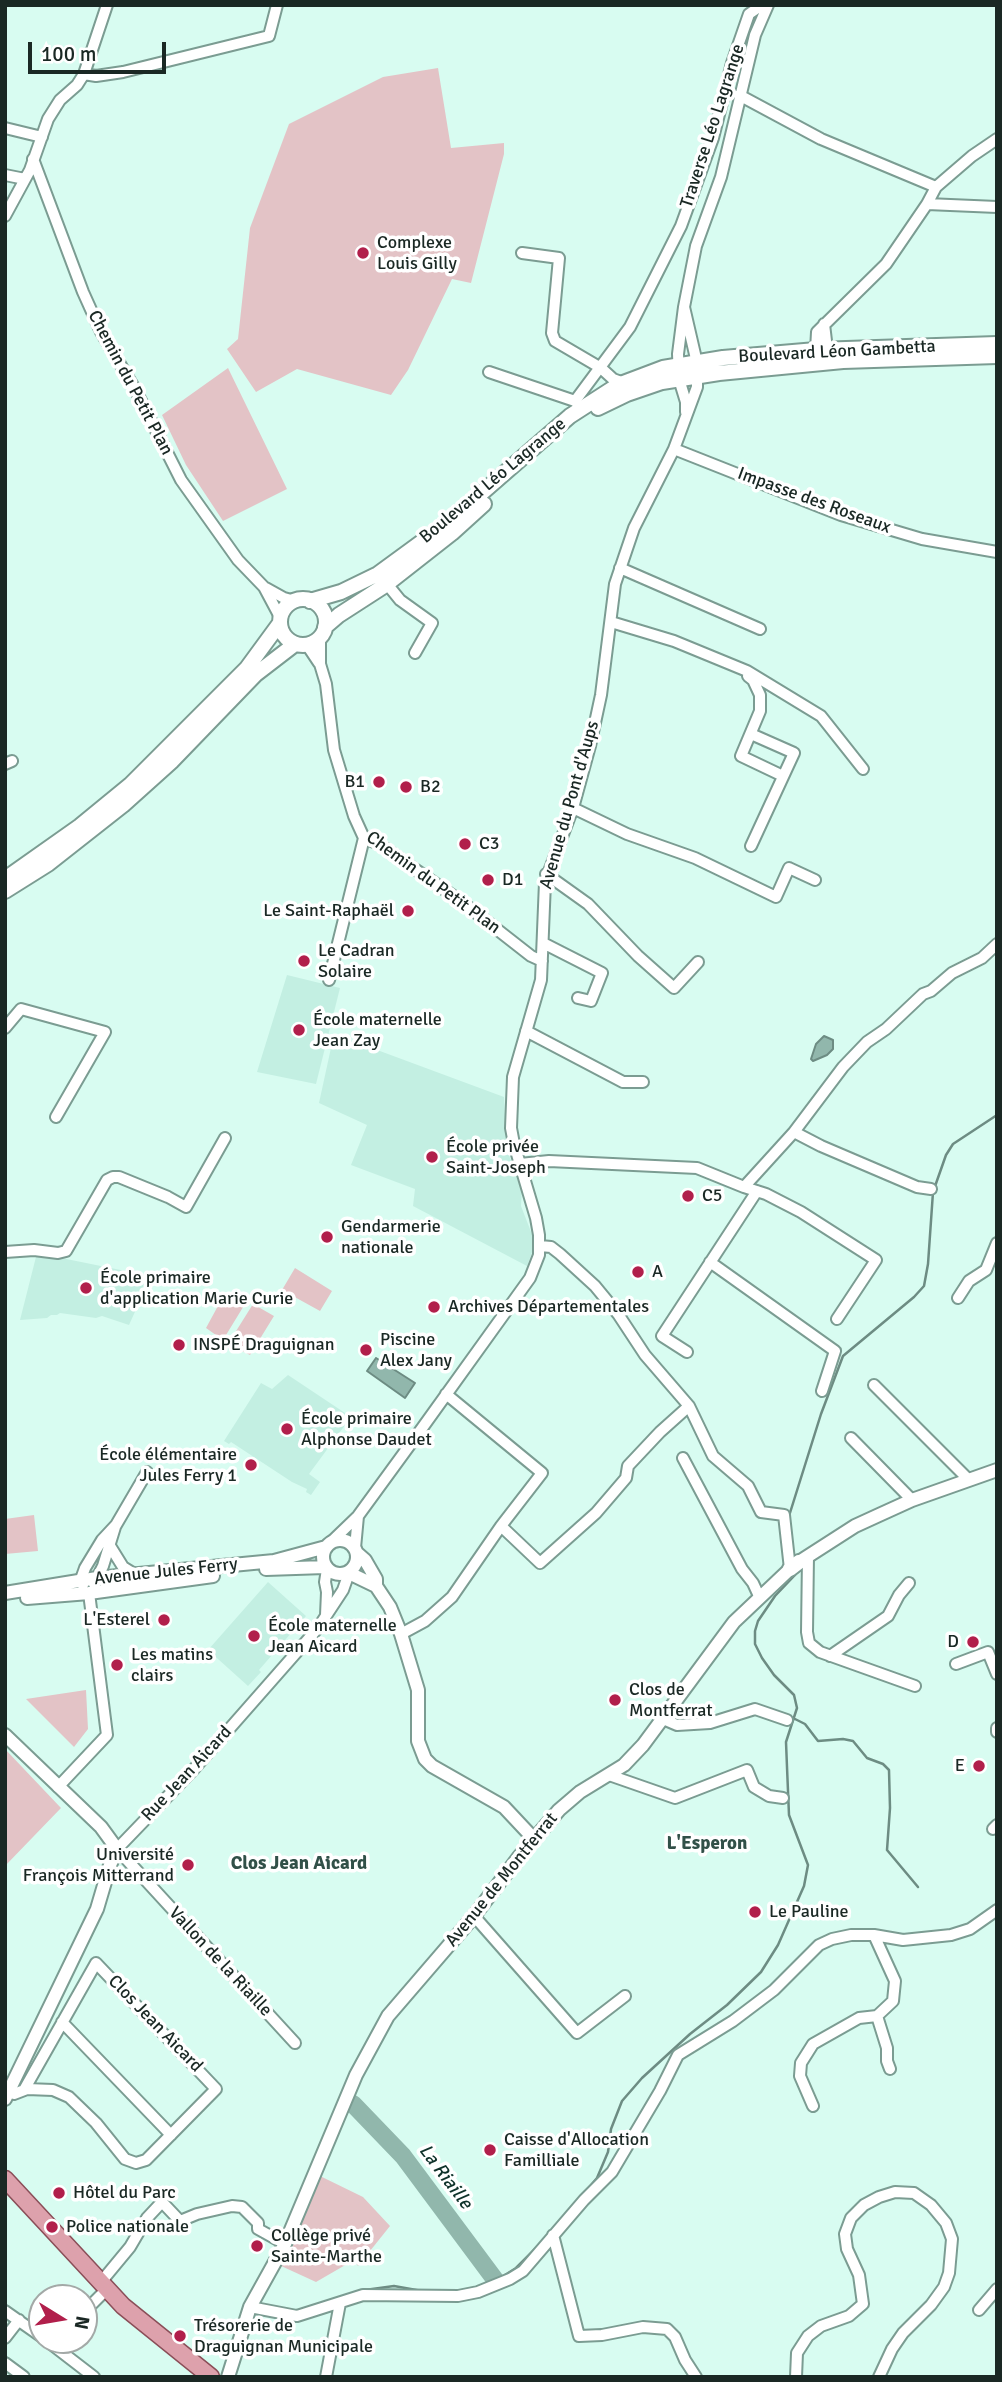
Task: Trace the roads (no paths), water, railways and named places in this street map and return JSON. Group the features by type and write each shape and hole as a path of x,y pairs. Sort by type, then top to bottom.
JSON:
{"main road":[{"name":"Boulevard Léon Gambetta","path":"697,369 755,369 824,354 997,344"},
{"name":"Boulevard Léon Gambetta","path":"679,372 762,355 997,356"},
{"name":"Boulevard Léo Lagrange","path":"310,601 341,592 377,573 445,525 570,416 578,405 679,372"},
{"name":"Boulevard Léo Lagrange","path":"323,632 339,615 387,584 452,533 551,441 625,388"},
{"path":"5,879 80,826 138,778 247,668 286,607 295,601 310,601 321,608 326,621 323,632 256,674 172,761 123,805 48,864 5,891"},
{"path":"280,620 284,636 301,645"},
{"path":"5,2179 123,2306 211,2377"}],"street":[{"path":"5,216 25,179 48,120 60,100 77,85 84,74 107,5"},
{"path":"84,74 123,72 269,36 276,5"},
{"path":"755,10 768,5"},
{"name":"Traverse Léo Lagrange","path":"578,405 639,310 681,226 713,138 732,63 744,30 755,10"},
{"name":"Avenue du Pont d'Aups","path":"686,415 678,351 684,307 696,246 721,177 755,35 755,10"},
{"path":"744,30 748,37 755,35"},
{"name":"Avenue du Pont d'Aups","path":"739,95 744,30"},
{"path":"739,95 821,139 936,187"},
{"path":"5,128 42,137"},
{"path":"824,354 824,324 886,264 936,187 997,139"},
{"name":"Chemin du Petit Plan","path":"33,159 83,292 101,332 135,389 181,480 238,560 264,587 295,601"},
{"path":"5,175 25,179"},
{"path":"927,204 997,207"},
{"path":"522,253 559,258 552,333 555,341 601,368 625,388"},
{"name":"Avenue du Pont d'Aups","path":"540,1245 536,1218 512,1128 511,1092 517,1060 538,990 547,874 573,808 601,695 615,584 634,528 674,449 697,387 697,369 684,307"},
{"path":"601,368 604,380 603,395"},
{"path":"489,372 578,405"},
{"name":"Impasse des Roseaux","path":"674,449 841,515 922,539 997,552"},
{"path":"620,568 760,629"},
{"path":"387,584 400,600 432,623 415,653"},
{"name":"Chemin du Petit Plan","path":"264,587 280,620"},
{"path":"611,622 674,641 732,664 821,716 863,769"},
{"name":"Chemin du Petit Plan","path":"323,632 320,664 326,684 334,750 354,816 364,838 379,844 462,902 531,956 542,961"},
{"name":"Chemin du Petit Plan","path":"301,645 320,664"},
{"path":"732,664 753,680 760,695 760,711 741,756 783,776"},
{"path":"751,734 794,753 751,846"},
{"path":"573,808 628,834 695,858 776,897 789,868 815,880"},
{"path":"329,980 364,838"},
{"path":"547,874 588,904 638,956 674,988 698,962"},
{"path":"543,943 602,973 591,1001 578,998"},
{"path":"744,1187 794,1132 843,1068 867,1042 952,973 982,958 997,944"},
{"path":"5,1028 21,1009 105,1032 56,1117"},
{"path":"526,1031 624,1082 643,1082"},
{"path":"794,1132 917,1187 931,1189"},
{"path":"5,1252 66,1251 107,1180 113,1177 119,1177 186,1207 225,1138"},
{"path":"520,1164 550,1161 696,1168 757,1191 801,1212 876,1260 836,1319"},
{"path":"687,1352 662,1336 757,1191"},
{"path":"958,1298 968,1281 986,1270 997,1243"},
{"path":"326,1618 326,1572 323,1559 329,1545 358,1516 530,1278 540,1245 551,1247 594,1286 618,1314 645,1355 689,1406 713,1456 748,1486 761,1511 784,1516 797,1564 807,1638 814,1649 915,1686"},
{"path":"710,1262 835,1351 822,1391"},
{"path":"874,1385 969,1480"},
{"path":"401,1634 425,1621 452,1597 500,1526 542,1472 446,1394"},
{"path":"500,1526 540,1563 596,1513 626,1478 628,1466 689,1406"},
{"path":"851,1438 912,1500"},
{"path":"683,1458 759,1596"},
{"path":"58,1787 107,1735 89,1593 80,1582 96,1550 116,1525 148,1472"},
{"name":"Avenue de Montferrat","path":"228,2377 250,2307 285,2244 371,2045 388,2016 474,1916 534,1839 559,1810 580,1792 628,1762 734,1622 759,1596 797,1564 855,1526 912,1500 995,1473"},
{"path":"349,1573 356,1564 358,1516"},
{"path":"89,1593 110,1546 116,1525"},
{"path":"329,1545 344,1540 356,1550 370,1569 376,1586 390,1608 418,1690 418,1741 425,1759 432,1766 504,1807 534,1839"},
{"name":"Avenue Jules Ferry","path":"5,1593 97,1578 274,1561 329,1545"},
{"path":"110,1546 121,1565 136,1575"},
{"name":"Avenue Jules Ferry","path":"5,1600 89,1593 270,1569 310,1568 326,1572"},
{"path":"326,1572 337,1575 349,1573 376,1586"},
{"name":"Rue Jean Aicard","path":"7,2095 97,1909 117,1849 194,1769 326,1618 343,1590 349,1573"},
{"path":"830,1656 888,1616 898,1595 909,1583"},
{"path":"956,1664 988,1652 997,1674"},
{"path":"663,1719 677,1725 710,1723 755,1709 787,1720"},
{"path":"5,1735 100,1827 117,1849"},
{"path":"609,1775 675,1798 747,1770 754,1787 769,1796 783,1798"},
{"name":"Vallon de la Riaille","path":"117,1849 295,2043"},
{"path":"250,2307 297,2316 363,2295 458,2296 510,2280 523,2271 612,2172 678,2055 733,2021 774,1990 819,1945 850,1935 874,1935 903,1940 951,1935 970,1929 997,1910"},
{"path":"474,1916 577,2033 625,1996"},
{"path":"813,2106 800,2076 802,2063 813,2044 859,2018 877,2016 893,2001 895,1981 874,1935"},
{"name":"Clos Jean Aicard","path":"7,2095 24,2090 53,2090 69,2097 96,2123 125,2159 136,2163 146,2160 216,2089 96,1963 24,2090"},
{"path":"877,2016 890,2069"},
{"path":"62,2022 171,2135"},
{"path":"796,2377 797,2353 807,2336 821,2326 849,2316 863,2304 859,2274 847,2249 845,2234 851,2218 864,2205 879,2197 895,2192 914,2193 931,2205 946,2223 952,2239 949,2273 944,2287 931,2305 903,2333 892,2349 878,2377"},
{"path":"98,2293 147,2218 162,2202 180,2221 232,2206 243,2207 258,2223 258,2229 285,2244"},
{"path":"553,2235 579,2336 601,2336 643,2327 667,2329 675,2337 696,2377"},
{"path":"979,2310 997,2289"},
{"path":"326,2377 340,2303"},
{"path":"5,2311 28,2327"},
{"path":"5,2338 19,2320"},
{"path":"64,2354 94,2377"},
{"path":"5,2363 24,2377"}],"waterway":[{"path":"789,1516 821,1414 843,1356 924,1286 933,1192 946,1155 953,1144 997,1115"},
{"path":"587,2190 597,2178 608,2152 611,2129 622,2101 642,2078 761,1972 778,1945 804,1886 808,1865 789,1815 786,1742 797,1708 794,1695 774,1675 755,1644 758,1621 775,1596 795,1575 795,1571"},
{"path":"795,1719 805,1724 818,1741 853,1741 867,1758 883,1764 889,1770 887,1850 918,1887"},
{"name":"La Riaille","path":"353,2104 403,2156 496,2281"},
{"path":"505,2275 537,2247"},
{"path":"365,2290 394,2286 422,2291"}],"place":[{"name":"Complexe Louis Gilly","path":"363,253"},
{"name":"B1","path":"379,782"},
{"name":"B2","path":"406,787"},
{"name":"C3","path":"465,844"},
{"name":"D1","path":"488,880"},
{"name":"Le Saint-Raphaël","path":"408,911"},
{"name":"Le Cadran Solaire","path":"304,961"},
{"name":"École maternelle Jean Zay","path":"299,1030"},
{"name":"École privée Saint-Joseph","path":"432,1157"},
{"name":"C5","path":"688,1196"},
{"name":"Gendarmerie nationale","path":"327,1237"},
{"name":"A","path":"638,1272"},
{"name":"École primaire d'application Marie Curie","path":"86,1288"},
{"name":"Archives Départementales","path":"434,1307"},
{"name":"INSPÉ Draguignan","path":"179,1345"},
{"name":"Piscine Alex Jany","path":"366,1350"},
{"name":"École primaire Alphonse Daudet","path":"287,1429"},
{"name":"École élémentaire Jules Ferry 1","path":"251,1465"},
{"name":"L'Esterel","path":"164,1620"},
{"name":"École maternelle Jean Aicard","path":"254,1636"},
{"name":"D","path":"973,1642"},
{"name":"Les matins clairs","path":"117,1665"},
{"name":"Clos de Montferrat","path":"615,1700"},
{"name":"E","path":"979,1766"},
{"name":"Université François Mitterrand","path":"188,1865"},
{"name":"Le Pauline","path":"755,1912"},
{"name":"Caisse d'Allocation Familliale","path":"490,2150"},
{"name":"Hôtel du Parc","path":"59,2193"},
{"name":"Police nationale","path":"52,2227"},
{"name":"Collège privé Sainte-Marthe","path":"257,2246"},
{"name":"Trésorerie de Draguignan Municipale","path":"180,2336"}],"district":[{"name":"L'Esperon","path":"707,1844"},
{"name":"Clos Jean Aicard","path":"299,1864"}]}
